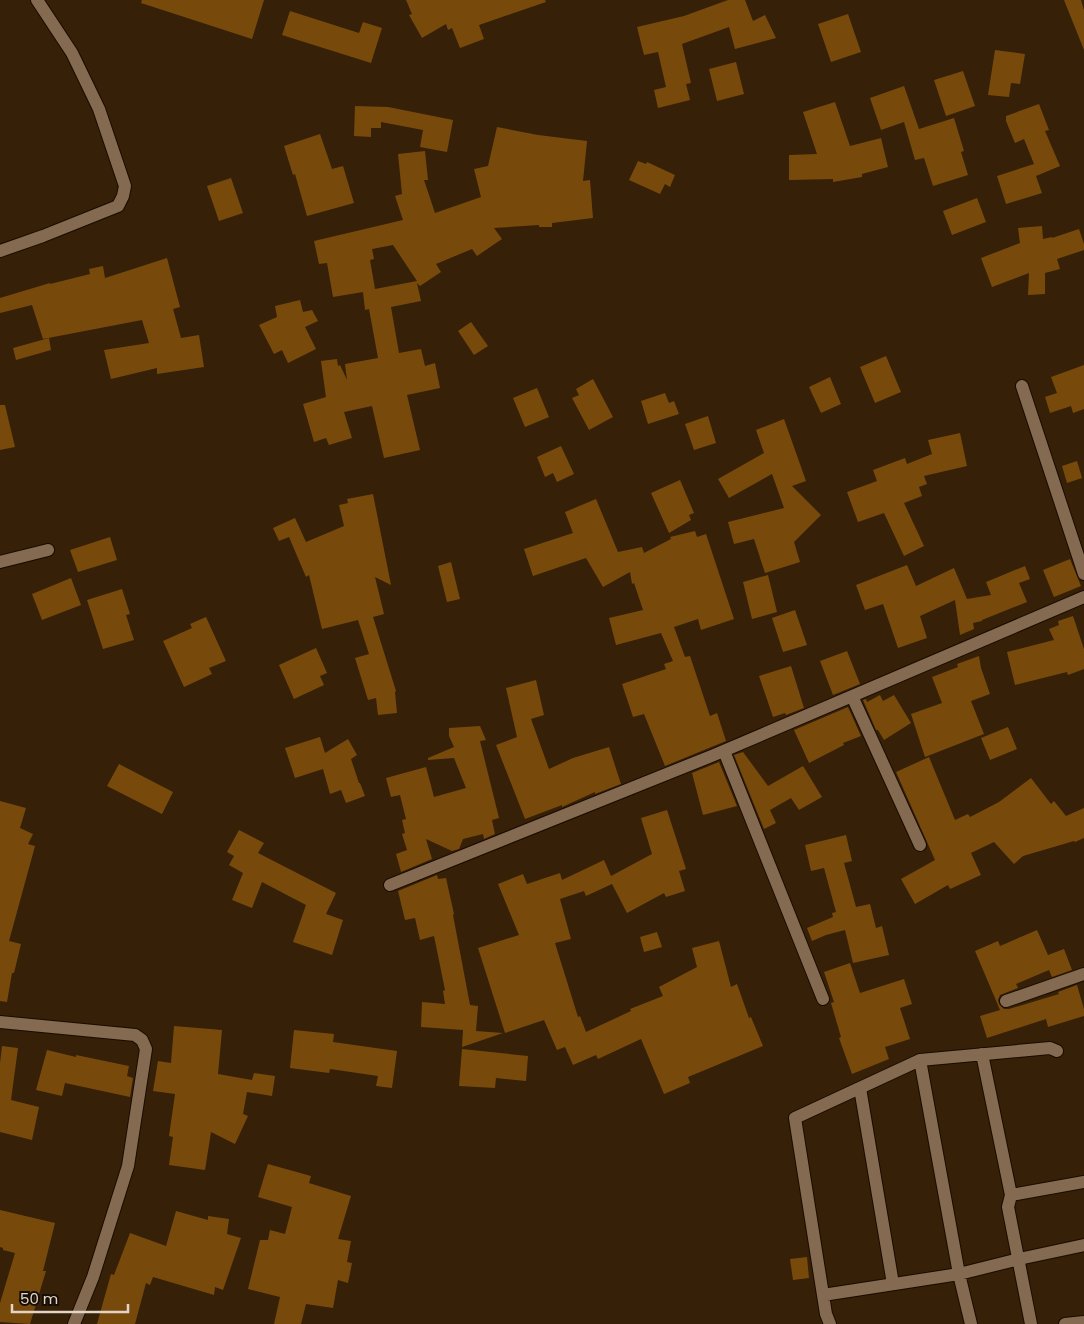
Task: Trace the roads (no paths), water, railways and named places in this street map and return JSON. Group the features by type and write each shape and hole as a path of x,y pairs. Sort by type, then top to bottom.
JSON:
{"street":[{"path":"0,251 118,206 125,186 99,109 72,53 38,0"},
{"path":"1022,386 1084,574"},
{"path":"0,562 48,550"},
{"path":"390,885 724,751 1084,597"},
{"path":"852,696 920,845"},
{"path":"724,751 824,999"},
{"path":"1006,1001 1084,974"},
{"path":"0,1022 135,1035 142,1040 146,1049 128,1166 93,1277 74,1324"},
{"path":"830,1324 826,1314 795,1118 920,1060 1050,1048 1057,1050"},
{"path":"982,1054 1011,1195 1008,1207 1031,1324"},
{"path":"920,1060 959,1274 971,1324"},
{"path":"860,1088 892,1284"},
{"path":"1011,1195 1084,1182"},
{"path":"823,1295 959,1274 1084,1245"},
{"path":"1066,1324 1084,1322"}]}
